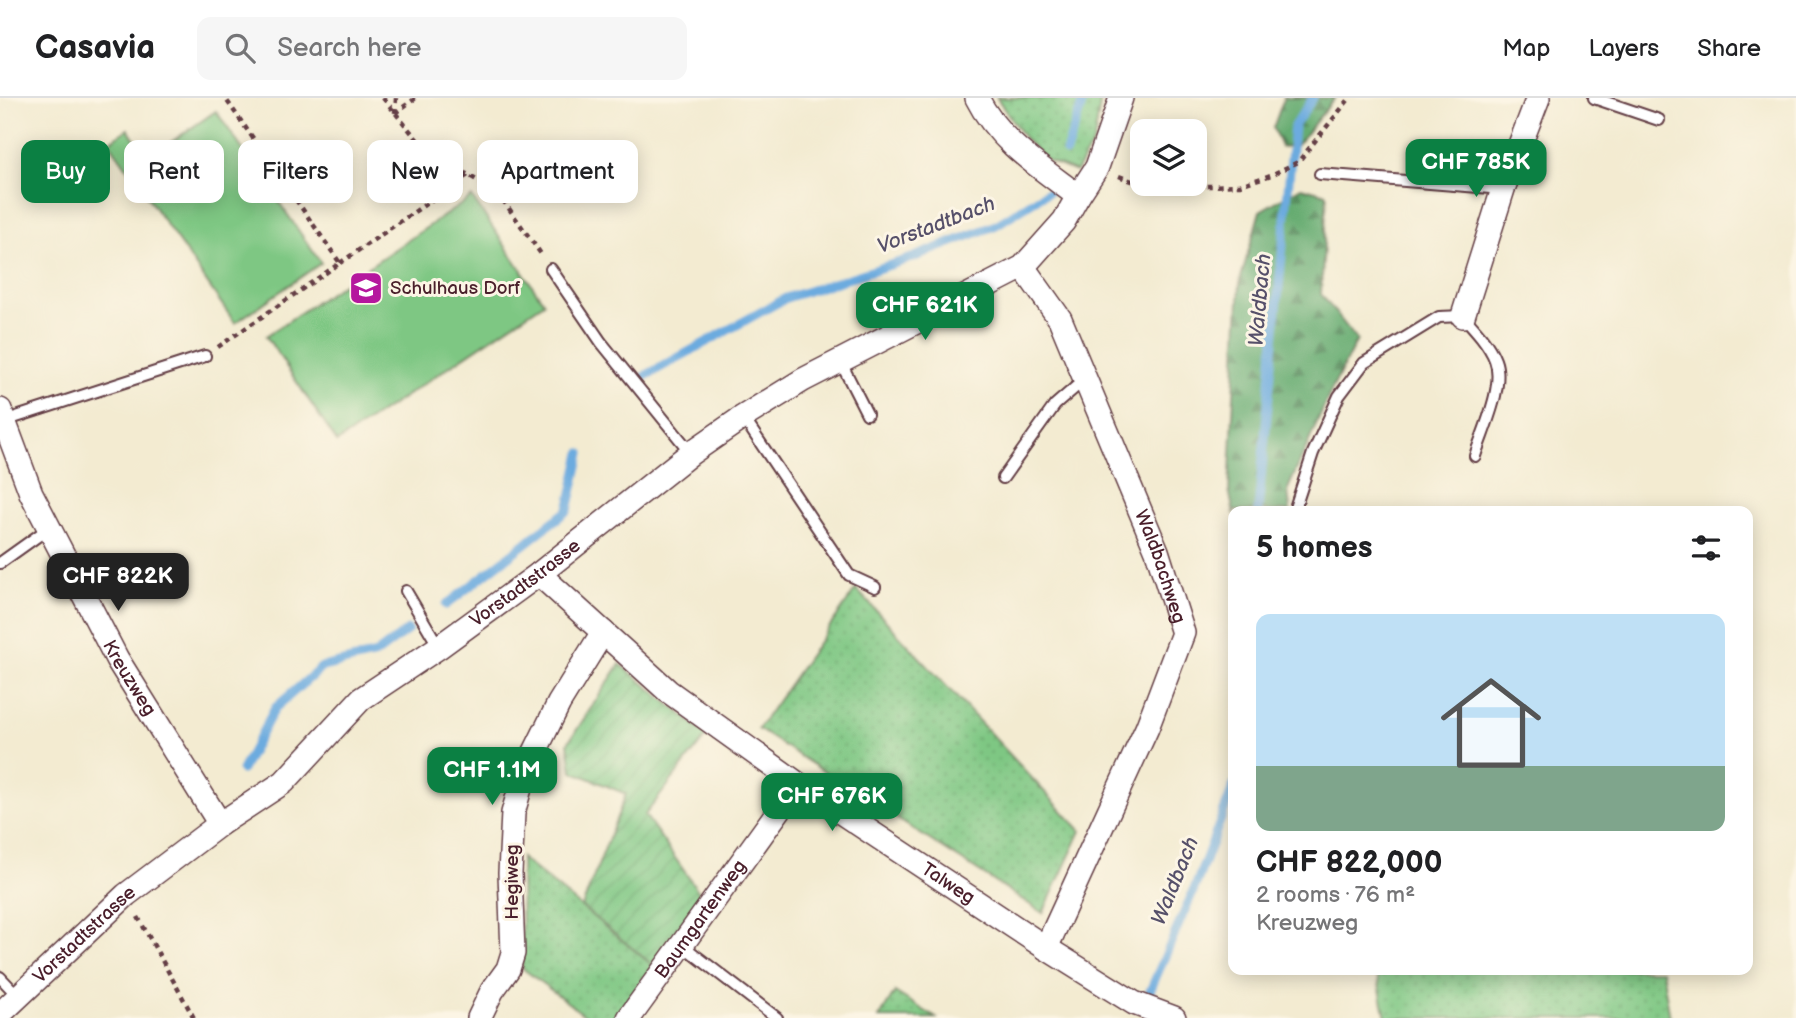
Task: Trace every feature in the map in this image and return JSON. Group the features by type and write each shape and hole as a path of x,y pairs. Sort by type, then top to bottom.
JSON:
{"street":[{"path":"977,98 988,118 1011,145 1077,196"},
{"name":"Vorstadtstrasse","path":"0,1014 126,895 220,824 284,782 361,699 439,647 539,574 691,453 803,380 1023,267 1064,221 1097,167 1121,98"},
{"path":"1463,316 1503,189 1538,98"},
{"name":"Waldbachweg","path":"1023,267 1060,319 1157,551 1183,633 1147,728 1046,948"},
{"name":"Kreuzweg","path":"2,416 31,493 117,659 220,824"},
{"name":"Talweg","path":"539,574 668,691 798,784 1046,948 1134,1003 1162,1016"},
{"name":"Hegiweg","path":"479,1018 492,991 509,970 513,953 510,873 513,813 524,774 559,703 603,632"},
{"name":"Baumgartenweg","path":"629,1018 798,784"}],"lane":[{"path":"1594,98 1659,120"},
{"path":"1320,174 1503,189"},
{"path":"551,269 601,342 691,453"},
{"path":"1296,506 1313,453 1339,396 1364,363 1439,317 1463,316 1480,334 1495,361 1499,383 1475,456"},
{"path":"2,416 205,356"},
{"path":"840,361 867,414"},
{"path":"1003,478 1055,405 1085,379"},
{"path":"743,417 849,575 875,587"},
{"path":"0,563 49,528"},
{"path":"407,591 439,647"},
{"path":"682,945 778,1018"},
{"path":"0,977 19,997"}],"path":[{"path":"225,98 340,263"},
{"path":"383,98 425,149 498,193 551,269"},
{"path":"395,113 396,98"},
{"path":"395,113 416,98"},
{"path":"1097,167 1150,188 1240,185 1298,162 1350,98"},
{"path":"205,356 468,175"},
{"path":"126,895 194,1018"}],"green space":[{"path":"997,98 1101,98 1094,141 1076,172 1048,161 1025,139"},
{"path":"1284,98 1335,98 1296,146 1281,147 1273,128"},
{"path":"216,111 238,143 238,203 280,203 321,263 235,323 151,203 224,203 224,140 174,140"},
{"path":"128,129 136,140 124,140 124,164 110,141"},
{"path":"1301,187 1327,194 1321,294 1357,340 1331,391 1288,489 1290,506 1232,506 1229,490 1240,281 1260,211"},
{"path":"472,197 544,303 337,442 266,336"},
{"path":"856,589 1081,831 1043,913 758,729"},
{"path":"620,664 707,735 645,815 703,898 655,967 582,907 626,794 572,771 568,743"},
{"path":"521,858 655,967 615,1018 588,1018 522,968"},
{"path":"1377,975 1663,975 1670,1018 1386,1018"},
{"path":"895,992 936,1018 879,1018"}],"waterway":[{"name":"Vorstadtbach","path":"1066,152 1084,98"},
{"name":"Waldbach","path":"1258,506 1294,126 1313,98"},
{"name":"Vorstadtbach","path":"645,376 786,298 912,258 996,225 1048,192"},
{"name":"Vorstadtbach","path":"446,605 568,510 581,453"},
{"name":"Vorstadtbach","path":"242,770 275,708 322,667 376,654 408,630"},
{"name":"Waldbach","path":"1150,991 1195,887 1228,801"}],"place":[{"name":"Schulhaus Dorf","path":"366,288"}]}
